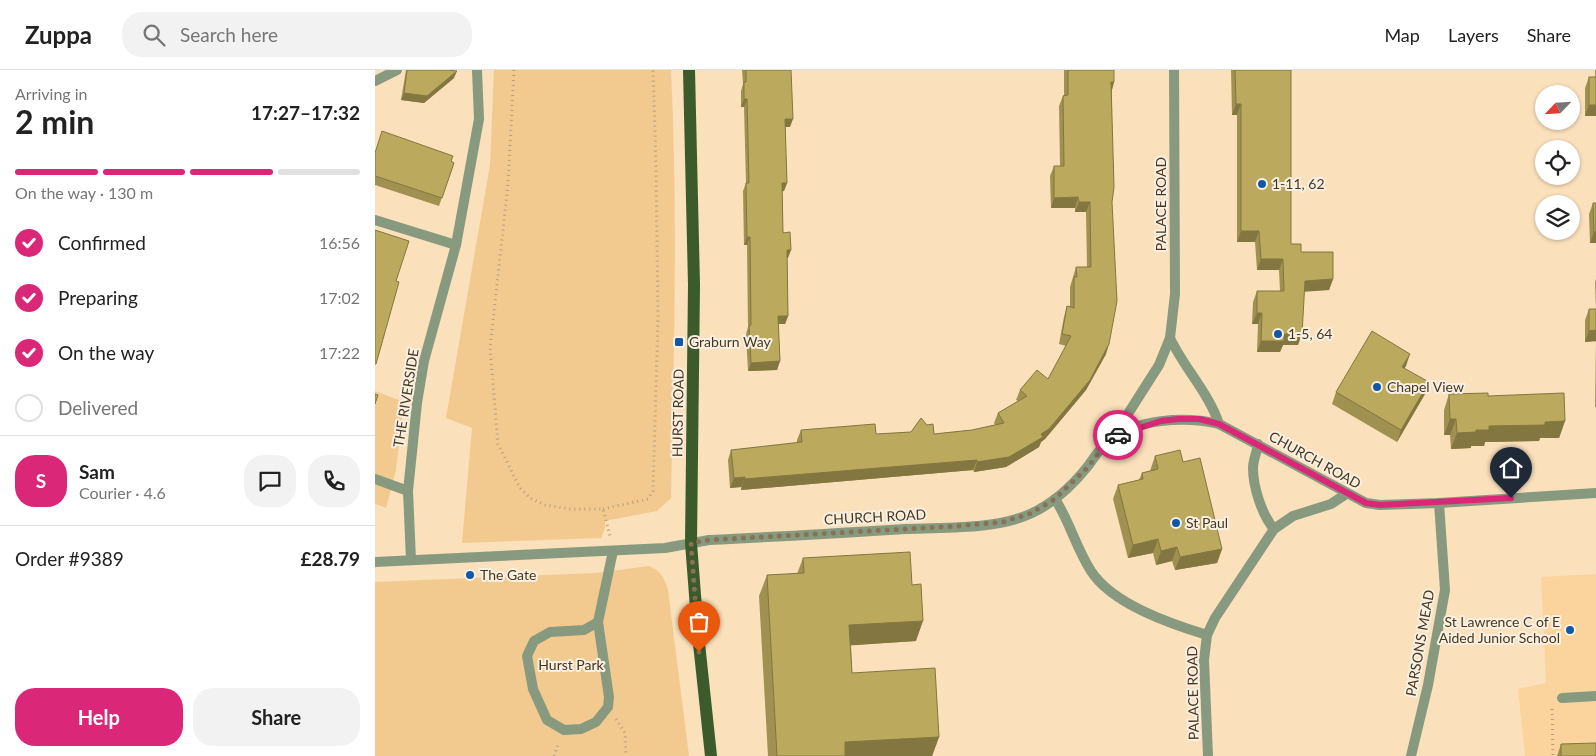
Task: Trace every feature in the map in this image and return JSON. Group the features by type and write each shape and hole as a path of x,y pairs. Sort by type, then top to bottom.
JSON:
{"main road":[{"name":"HURST ROAD","path":"689,70 694,285 691,543 699,652 711,756"}],"street":[{"path":"375,81 397,70"},
{"name":"THE RIVERSIDE","path":"411,560 408,491 417,403 424,361 456,245 479,119 477,70"},
{"name":"PALACE ROAD","path":"1119,434 1124,420 1159,364 1170,338 1175,294 1174,70"},
{"path":"375,220 456,245"},
{"path":"1170,338 1187,371 1215,411 1219,424"},
{"name":"CHURCH ROAD","path":"691,543 709,540 1003,522 1029,514 1055,499 1088,467 1107,442 1119,434 1154,423 1178,419 1199,419 1219,424 1346,494 1366,503 1380,505 1439,503 1596,493"},
{"path":"1258,444 1253,466 1254,476 1267,521 1274,529"},
{"path":"375,479 408,491"},
{"name":"PALACE ROAD","path":"1208,756 1204,660 1207,635 1230,594 1274,529 1293,516 1331,504 1346,494"},
{"path":"1055,499 1068,521 1085,562 1098,580 1149,615 1207,635"},
{"name":"PARSONS MEAD","path":"1411,756 1428,685 1445,590 1439,503"},
{"path":"375,562 613,551 676,547 691,543"},
{"path":"598,622 584,630 550,632 534,641 527,656 533,688 547,720 564,730 581,729 595,722 608,707 609,697 598,622 613,551"},
{"path":"1562,698 1596,696"}],"path":[{"path":"514,70 508,184 494,296 491,348 498,444 520,488 530,498 545,505 603,509 649,499 653,491 657,317 653,70"},
{"path":"603,509 613,551"},
{"path":"1553,756 1552,699 1562,698"},
{"path":"608,707 625,733 626,756"}],"shaded area":[{"name":"St Lawrence C of E Aided Junior School","path":"1596,574 1596,756 1525,756 1518,689 1546,683 1541,577"}],"green space":[{"path":"494,70 671,70 675,231 671,498 657,511 605,521 605,528 601,538 462,543 472,428 446,418 490,165"},
{"path":"375,391 404,402 396,470 386,508 375,504"},
{"name":"Hurst Park","path":"649,566 661,575 668,590 689,756 375,756 375,582 596,573"}],"building":[{"path":"407,70 457,71 427,96 404,93"},
{"path":"746,70 791,70 793,119 785,119 787,183 782,183 783,233 790,232 791,250 787,250 788,316 778,316 780,361 751,363 749,326 751,325 750,237 747,237 746,183 749,183 747,99 744,99"},
{"path":"1068,70 1114,70 1114,82 1111,82 1114,187 1112,202 1117,301 1109,344 1090,380 1049,429 1041,434 1043,437 1009,457 977,462 977,460 744,479 745,477 734,478 731,450 802,442 801,430 875,424 876,434 911,432 921,418 927,425 933,424 934,434 972,430 1004,423 998,413 1027,396 1020,390 1037,370 1048,379 1071,336 1062,334 1067,306 1074,308 1074,277 1077,277 1076,267 1091,267 1090,202 1079,202 1078,197 1054,198 1054,166 1064,166 1063,96 1068,95"},
{"path":"1235,70 1291,70 1291,244 1301,244 1301,252 1333,252 1333,279 1305,281 1302,334 1284,334 1284,341 1261,341 1262,313 1257,313 1257,291 1284,291 1283,259 1261,259 1259,231 1241,231 1241,104 1236,104"},
{"path":"1589,77 1596,77 1596,105 1589,105"},
{"path":"382,131 453,156 451,161 454,163 442,198 375,176 375,153"},
{"path":"1593,203 1596,203 1596,232 1594,232"},
{"path":"375,230 409,241 396,281 399,282 376,364 375,364"},
{"path":"1589,309 1596,309 1596,330 1589,331"},
{"name":"Chapel View","path":"1372,331 1410,354 1402,367 1429,382 1401,430 1336,392"},
{"path":"1488,393 1488,396 1564,393 1565,421 1545,422 1545,425 1489,426 1489,430 1457,433 1456,419 1450,419 1449,394"},
{"name":"St Paul","path":"1180,450 1183,462 1200,458 1222,549 1180,557 1177,547 1161,551 1158,539 1133,545 1118,485 1143,479 1142,473 1158,469 1155,456"},
{"path":"910,552 912,585 921,584 923,621 849,625 852,673 935,668 939,737 845,742 845,756 777,756 767,575 804,573 803,558"},
{"path":"1596,743 1596,756 1561,756 1561,744"}],"way so far":[{"path":"699,652 691,543 709,540 1003,522 1029,514 1055,499 1088,467 1107,442 1118,435"}],"place":[{"name":"1-11, 62","path":"1262,184"},
{"name":"1-5, 64","path":"1278,334"},
{"name":"Graburn Way","path":"679,342"},
{"name":"Chapel View","path":"1377,387"},
{"name":"St Paul","path":"1176,523"},
{"name":"The Gate","path":"470,575"},
{"name":"St Lawrence C of E Aided Junior School","path":"1570,630"}],"route":[{"path":"1118,435 1161,421 1199,419 1219,424 1346,494 1366,503 1380,505 1439,503 1511,498"}]}
